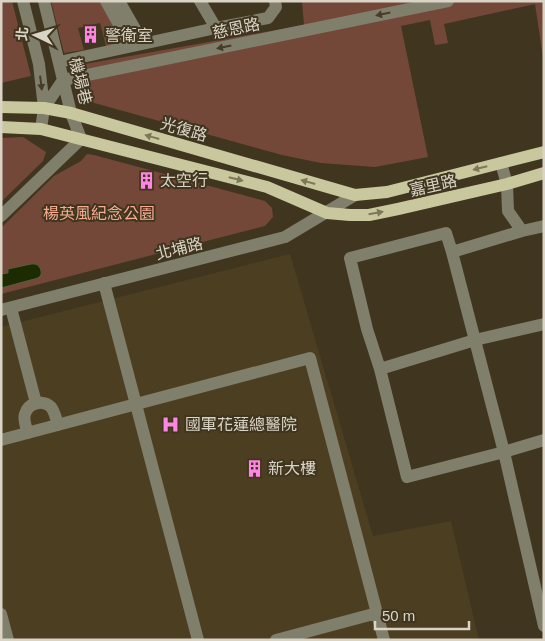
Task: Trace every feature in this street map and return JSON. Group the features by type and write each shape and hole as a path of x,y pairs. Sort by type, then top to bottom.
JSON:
{"main road":[{"name":"光復路","path":"1,107 44,108 72,113 355,195"},
{"path":"1,127 41,129 267,187 327,213"},
{"name":"嘉里路","path":"355,195 387,192 544,152"},
{"name":"嘉里路","path":"327,213 350,216 368,215 507,184 544,173"}],"street":[{"path":"23,1 39,64 44,108 41,129"},
{"name":"機場巷","path":"44,1 63,80 81,139"},
{"path":"106,1 137,45"},
{"path":"119,1 137,45"},
{"path":"200,1 216,28"},
{"path":"59,62 268,18 276,7 275,1"},
{"name":"慈恩路","path":"63,80 448,1"},
{"path":"44,108 63,80"},
{"path":"1,216 81,139"},
{"path":"501,163 507,184 508,211 522,231"},
{"name":"北埔路","path":"6,309 286,237 355,195"},
{"path":"452,252 544,226"},
{"path":"544,440 504,452 407,477 350,258 446,233 504,452 544,626"},
{"path":"104,284 198,640"},
{"path":"6,309 36,403"},
{"path":"380,369 474,340 544,324"},
{"path":"1,440 310,358 384,640"},
{"path":"28,433 24,420 25,414 36,403 46,404 51,407 58,425"},
{"path":"276,640 377,613"},
{"path":"1,614 8,640"}],"shaded area":[{"name":"國軍花蓮總醫院","path":"290,254 373,536 451,521 479,640 1,640 1,327"},
{"path":"36,264 40,268 41,275 38,278 1,288 1,274 8,273 8,269"}],"green space":[{"path":"1,1 12,1 31,76 1,83"},
{"path":"51,1 101,1 119,31 118,44 106,46 100,23 78,28 84,50 64,53"},
{"path":"302,1 544,1 544,64 535,4 444,24 448,43 435,45 430,20 401,26 428,157 375,167 321,163 282,155 87,101 74,66 304,25"},
{"path":"23,137 46,152 43,161 1,202 1,138"},
{"name":"楊英風紀念公園","path":"87,154 265,201 272,208 273,217 265,226 1,294 1,228 54,176 81,161"}],"place":[{"name":"警衛室","path":"91,35"},
{"name":"太空行","path":"146,180"},
{"name":"國軍花蓮總醫院","path":"171,424"},
{"name":"新大樓","path":"254,468"}]}
